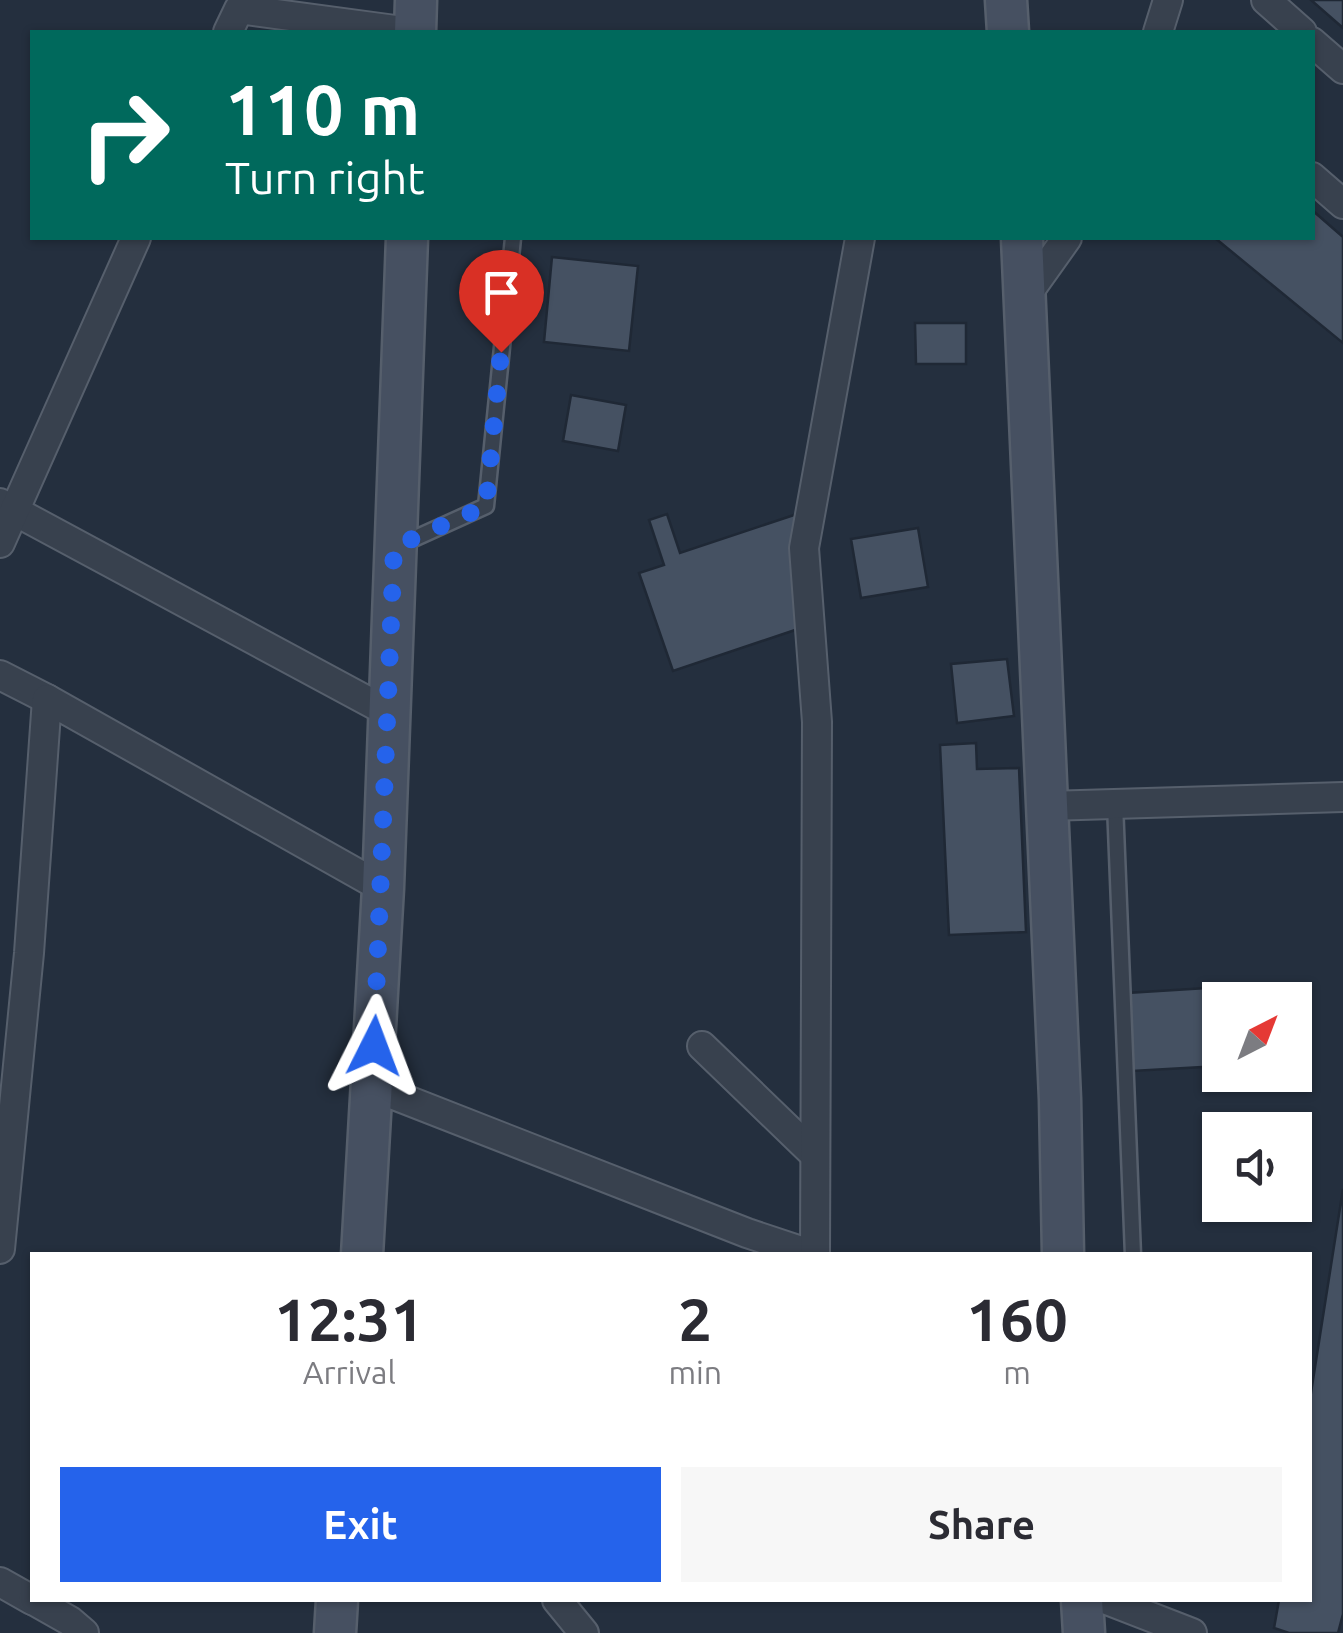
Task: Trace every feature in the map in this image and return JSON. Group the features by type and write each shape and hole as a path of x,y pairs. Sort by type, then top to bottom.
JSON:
{"street":[{"path":"412,30 416,0"},
{"path":"1006,0 1008,30"},
{"path":"1159,30 1168,0"},
{"path":"1266,0 1300,30"},
{"path":"229,30 239,9 397,30"},
{"path":"1315,45 1343,69"},
{"path":"1315,180 1343,204"},
{"path":"0,543 7,506 135,240"},
{"path":"362,1252 382,888 407,240"},
{"path":"814,1252 817,722 804,548 860,240"},
{"path":"1022,240 1064,1252"},
{"path":"1025,297 1066,240"},
{"path":"7,506 388,712"},
{"path":"0,675 382,888"},
{"path":"0,1249 29,953 47,699"},
{"path":"1047,806 1343,797"},
{"path":"702,1046 815,1155"},
{"path":"371,1086 746,1233 805,1252"},
{"path":"0,1582 30,1598"},
{"path":"37,1602 84,1633"},
{"path":"334,1633 337,1602"},
{"path":"559,1602 584,1633"},
{"path":"1082,1602 1084,1633"},
{"path":"1117,1602 1148,1608 1192,1633"}],"lane":[{"path":"394,547 486,506 512,240"},
{"path":"1114,804 1134,1252"}],"building":[{"path":"1311,0 1343,0 1343,28"},
{"path":"1315,213 1343,237 1343,343 1217,240 1315,240"},
{"path":"552,257 638,266 629,351 544,342"},
{"path":"915,323 966,323 966,364 916,364"},
{"path":"571,395 626,405 618,451 563,441"},
{"path":"667,514 680,553 797,514 801,628 673,671 639,573 664,565 649,520"},
{"path":"918,528 928,587 861,598 851,539"},
{"path":"1007,659 1014,716 957,723 951,664"},
{"path":"976,743 977,769 1019,768 1026,932 949,935 940,745"},
{"path":"1202,988 1202,1067 1132,1071 1127,993"},
{"path":"1343,1189 1343,1614 1338,1633 1289,1633 1274,1628 1279,1602 1312,1602 1312,1386"}],"route":[{"path":"374,1046 394,547 486,506 501,352"}]}
